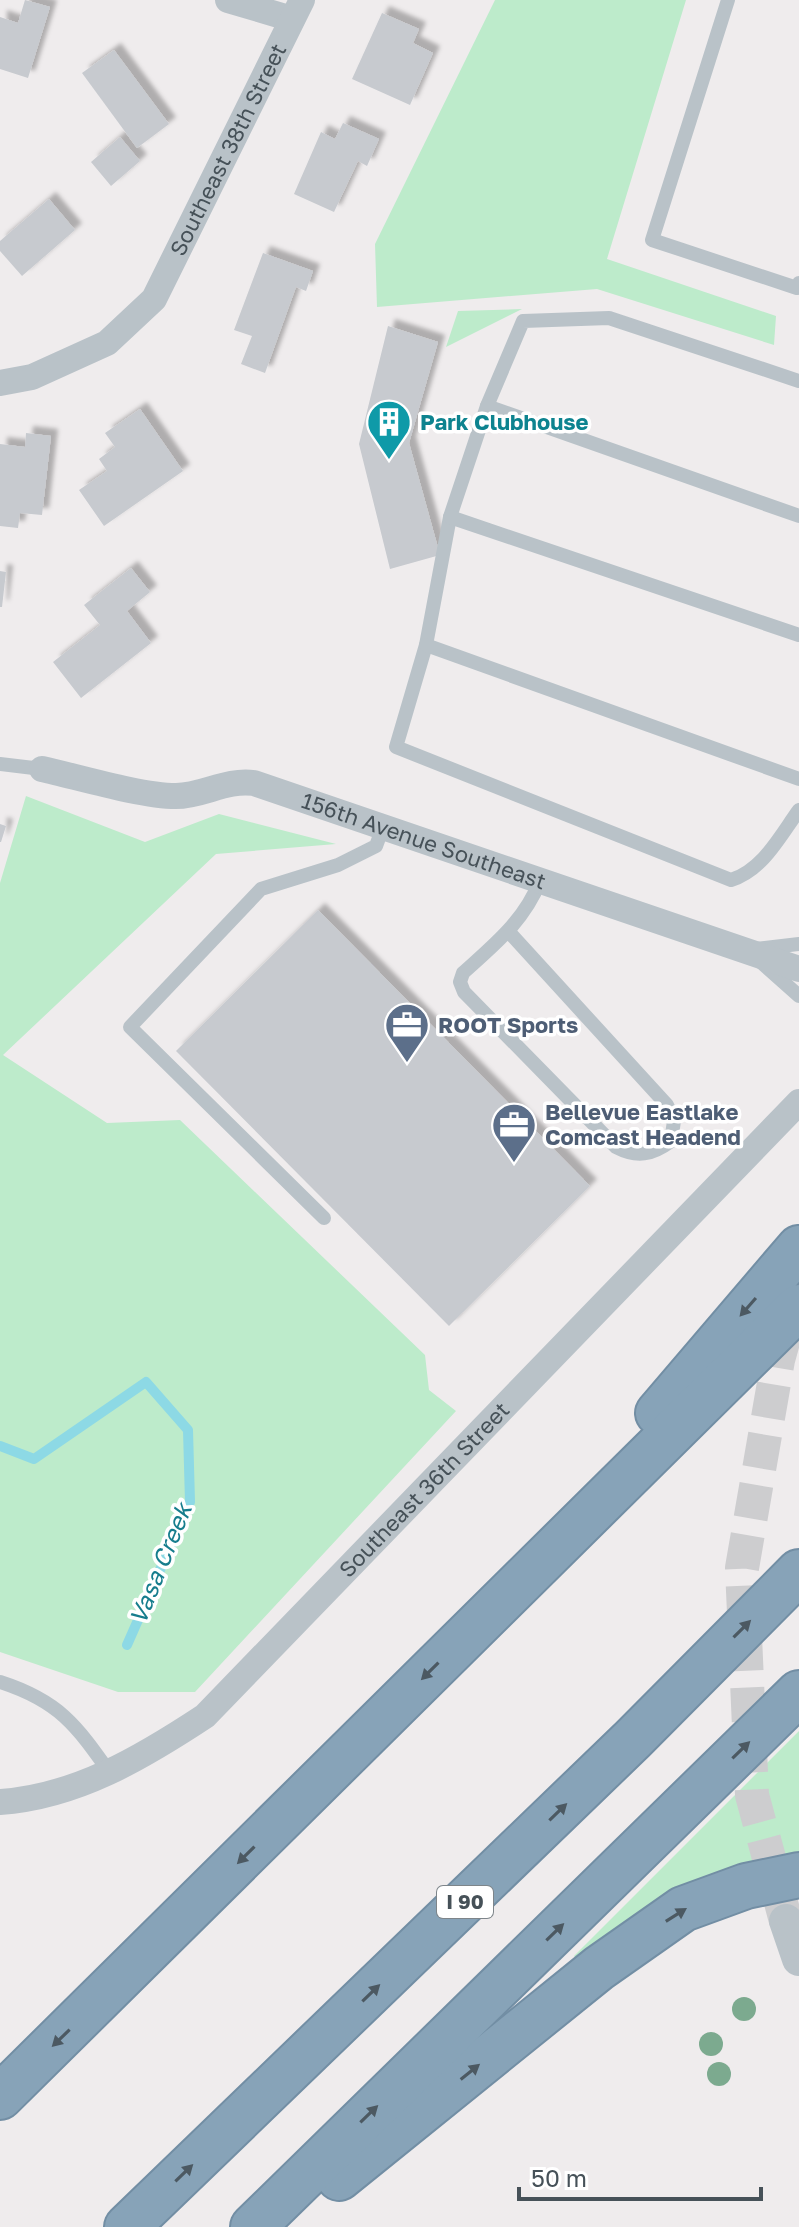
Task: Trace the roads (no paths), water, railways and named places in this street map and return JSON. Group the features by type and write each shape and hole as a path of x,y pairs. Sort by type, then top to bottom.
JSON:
{"highway":[{"path":"485,1616 799,1248"},
{"path":"0,2097 485,1616 752,1357 799,1307"},
{"name":"I 90","path":"127,2227 633,1739 799,1572"},
{"path":"253,2227 799,1693"},
{"path":"278,2227 599,1968 683,1909 746,1886 799,1875"}],"street":[{"path":"228,0 297,10"},
{"name":"Southeast 38th Street","path":"0,383 32,377 107,343 154,299 297,10"},
{"name":"156th Avenue Southeast","path":"42,769 172,796 196,795 241,782 254,783 799,969"},
{"name":"Southeast 36th Street","path":"0,1802 27,1800 110,1773 157,1748 205,1716 799,1102"},
{"path":"786,1921 799,1959"}],"lane":[{"path":"728,0 652,240 798,287"},
{"path":"799,381 609,318 523,321 487,406 450,517 426,645 396,747 731,880 747,875 763,860 799,810"},
{"path":"487,406 799,516"},
{"path":"450,517 799,635"},
{"path":"426,645 799,779"},
{"path":"0,764 42,769"},
{"path":"324,1218 130,1027 261,889 338,865 376,846 383,827"},
{"path":"509,932 667,1105 674,1121 671,1141 659,1150 642,1155 616,1147 464,992 460,982 463,973 509,932 530,905 540,881"},
{"path":"746,950 799,944"},
{"path":"746,950 799,996"},
{"path":"0,1682 30,1692 58,1707 76,1725 110,1773"}],"waterway":[{"name":"Vasa Creek","path":"0,1446 34,1459 146,1382 188,1430 190,1502 127,1645"}],"tunnel":[{"path":"786,1921 752,1795 742,1568 778,1360 799,1284"}],"place":[{"name":"Park Clubhouse","path":"389,461"},
{"name":"ROOT Sports","path":"407,1064"},
{"name":"Bellevue Eastlake Comcast Headend","path":"514,1164"}]}
